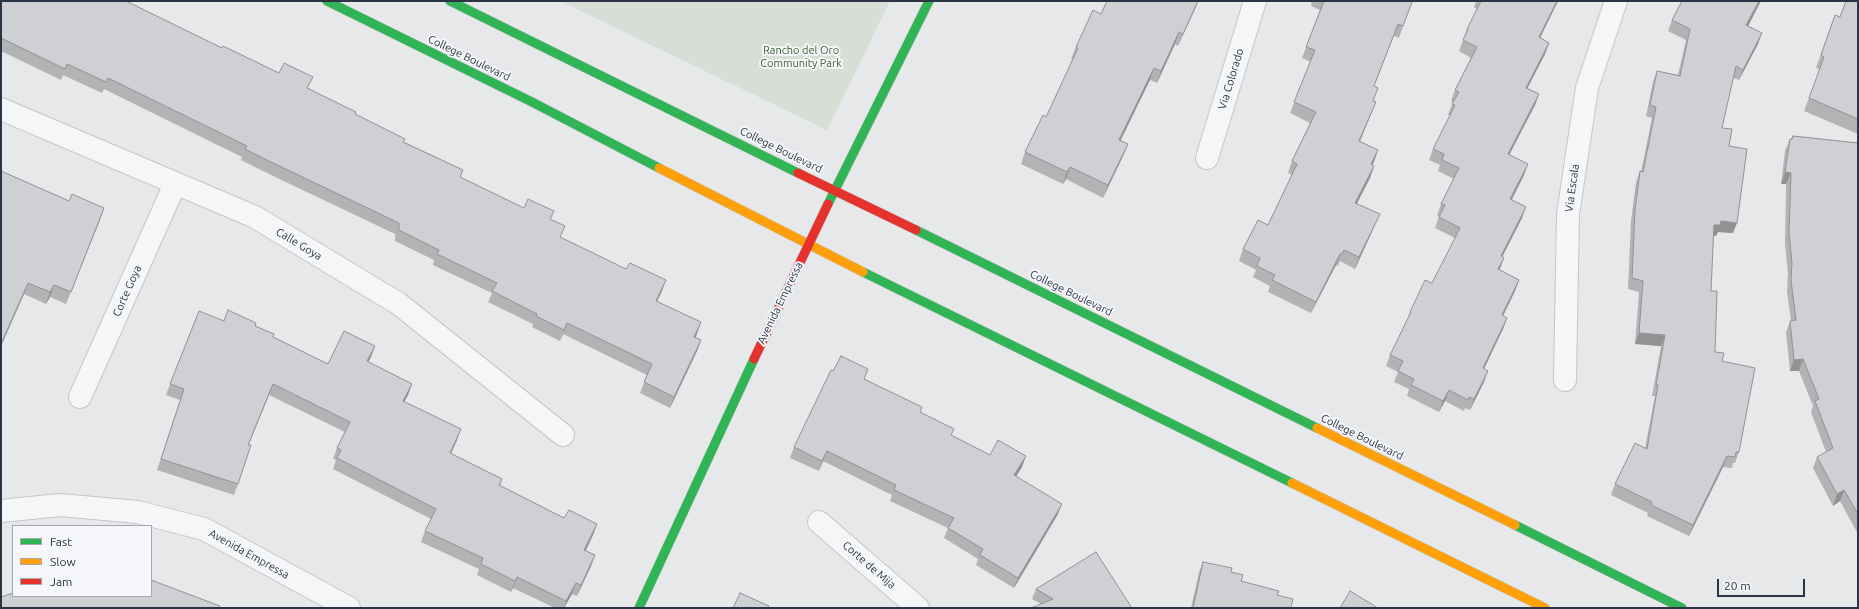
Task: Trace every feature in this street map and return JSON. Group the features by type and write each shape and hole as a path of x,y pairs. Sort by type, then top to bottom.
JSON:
{"main road":[{"name":"College Boulevard","path":"327,1 532,102 809,245 1545,608"},
{"name":"College Boulevard","path":"450,1 1682,608"},
{"name":"Avenida Empressa","path":"639,608 784,293 929,1"}],"street":[{"name":"Via Colorado","path":"1207,158 1255,1"},
{"name":"Via Escala","path":"1565,380 1568,214 1588,88 1616,1"},
{"name":"Calle Goya","path":"1,109 174,184 255,217 399,304 563,436"},
{"name":"Corte Goya","path":"80,397 174,184"},
{"name":"Avenida Empressa","path":"1,511 60,505 138,512 204,529 349,608"},
{"name":"Corte de Mija","path":"820,522 918,608"}],"green space":[{"name":"Rancho del Oro Community Park","path":"560,1 890,1 827,130"}],"building":[{"path":"1,1 126,1 222,48 223,46 279,73 284,63 313,77 307,88 356,112 355,114 405,139 403,142 463,170 460,177 524,208 528,199 554,211 550,219 565,226 560,237 626,269 630,263 666,280 656,301 701,322 694,337 701,340 674,397 644,382 652,364 567,323 564,330 536,316 537,314 492,291 497,283 437,254 439,250 399,230 399,223 273,163 245,149 247,146 108,78 106,82 67,64 65,69 1,38"},
{"path":"1107,1 1198,1 1183,34 1179,32 1161,71 1154,68 1119,140 1128,144 1108,185 1070,167 1067,172 1025,152 1043,115 1046,117 1078,48 1076,47 1093,10 1101,14"},
{"path":"1324,1 1412,2 1403,26 1398,24 1374,86 1378,88 1373,101 1376,102 1359,141 1378,150 1371,164 1374,166 1355,203 1380,214 1359,257 1344,250 1342,254 1340,254 1316,302 1272,280 1275,275 1257,266 1260,258 1243,249 1258,220 1268,225 1297,164 1292,161 1316,112 1294,102 1315,50 1306,47"},
{"path":"1481,1 1557,1 1539,37 1549,43 1526,88 1539,94 1508,154 1528,164 1510,199 1526,207 1501,256 1504,258 1498,269 1519,280 1502,315 1507,318 1483,368 1488,371 1474,399 1469,397 1468,400 1449,390 1443,401 1411,385 1414,379 1398,371 1403,361 1390,355 1425,280 1432,283 1460,228 1439,217 1445,205 1441,204 1459,168 1442,160 1444,154 1433,149 1455,105 1452,104 1459,92 1455,90 1477,47 1463,40"},
{"path":"1682,1 1759,1 1746,25 1762,33 1743,70 1736,66 1722,128 1732,129 1729,146 1747,149 1737,223 1721,221 1720,225 1714,225 1711,291 1717,291 1715,352 1724,353 1722,361 1755,368 1739,452 1736,452 1735,457 1727,456 1693,525 1651,505 1652,502 1615,484 1635,443 1647,449 1665,335 1639,333 1643,281 1632,278 1635,210 1640,171 1643,172 1656,107 1650,105 1657,71 1680,76 1690,29 1672,20"},
{"path":"1846,1 1858,1 1858,119 1809,98 1824,57 1821,55 1835,15 1840,17"},
{"path":"1793,136 1858,143 1858,514 1844,490 1837,494 1817,457 1833,448 1815,401 1819,399 1803,359 1794,360 1790,321 1796,320 1791,280 1792,263 1789,233 1791,173 1785,172 1790,139 1792,139"},
{"path":"1,171 69,201 72,194 104,208 71,292 54,285 50,292 28,283 1,344"},
{"path":"228,310 256,323 255,326 274,334 273,337 328,364 344,331 375,346 367,361 412,384 403,401 461,429 450,453 502,479 499,485 564,518 569,510 597,524 584,550 595,555 581,585 576,583 566,601 517,577 515,581 481,564 483,558 425,531 436,509 337,458 341,450 337,448 350,422 273,384 248,445 251,445 238,484 161,459 184,389 170,384 199,311 224,321"},
{"path":"841,356 868,369 864,379 922,407 920,412 954,429 951,435 990,455 998,440 1026,456 1014,475 1062,504 1018,578 980,555 983,549 948,528 954,518 894,490 896,485 827,451 822,461 794,447 831,370 833,371"},
{"path":"1096,552 1132,608 1031,608 1053,599 1036,589"},
{"path":"1203,562 1232,568 1231,572 1243,575 1241,581 1279,591 1277,595 1293,599 1292,608 1193,608"},
{"path":"152,580 220,606 221,608 1,608 1,597 12,593 12,597 152,597"},
{"path":"1350,591 1378,608 1340,608"},
{"path":"740,593 769,606 768,608 733,608"}],"traffic: fast":[{"path":"327,1 532,102 659,168"},
{"path":"450,1 798,173"},
{"path":"828,204 929,1"},
{"path":"916,230 1317,428"},
{"path":"863,272 1292,483"},
{"path":"639,608 754,359"},
{"path":"1515,525 1682,608"}],"traffic: slow":[{"path":"659,168 863,272"},
{"path":"1317,428 1515,525"},
{"path":"1292,483 1545,608"}],"traffic: jam":[{"path":"798,173 916,230"},
{"path":"754,359 828,204"}]}
